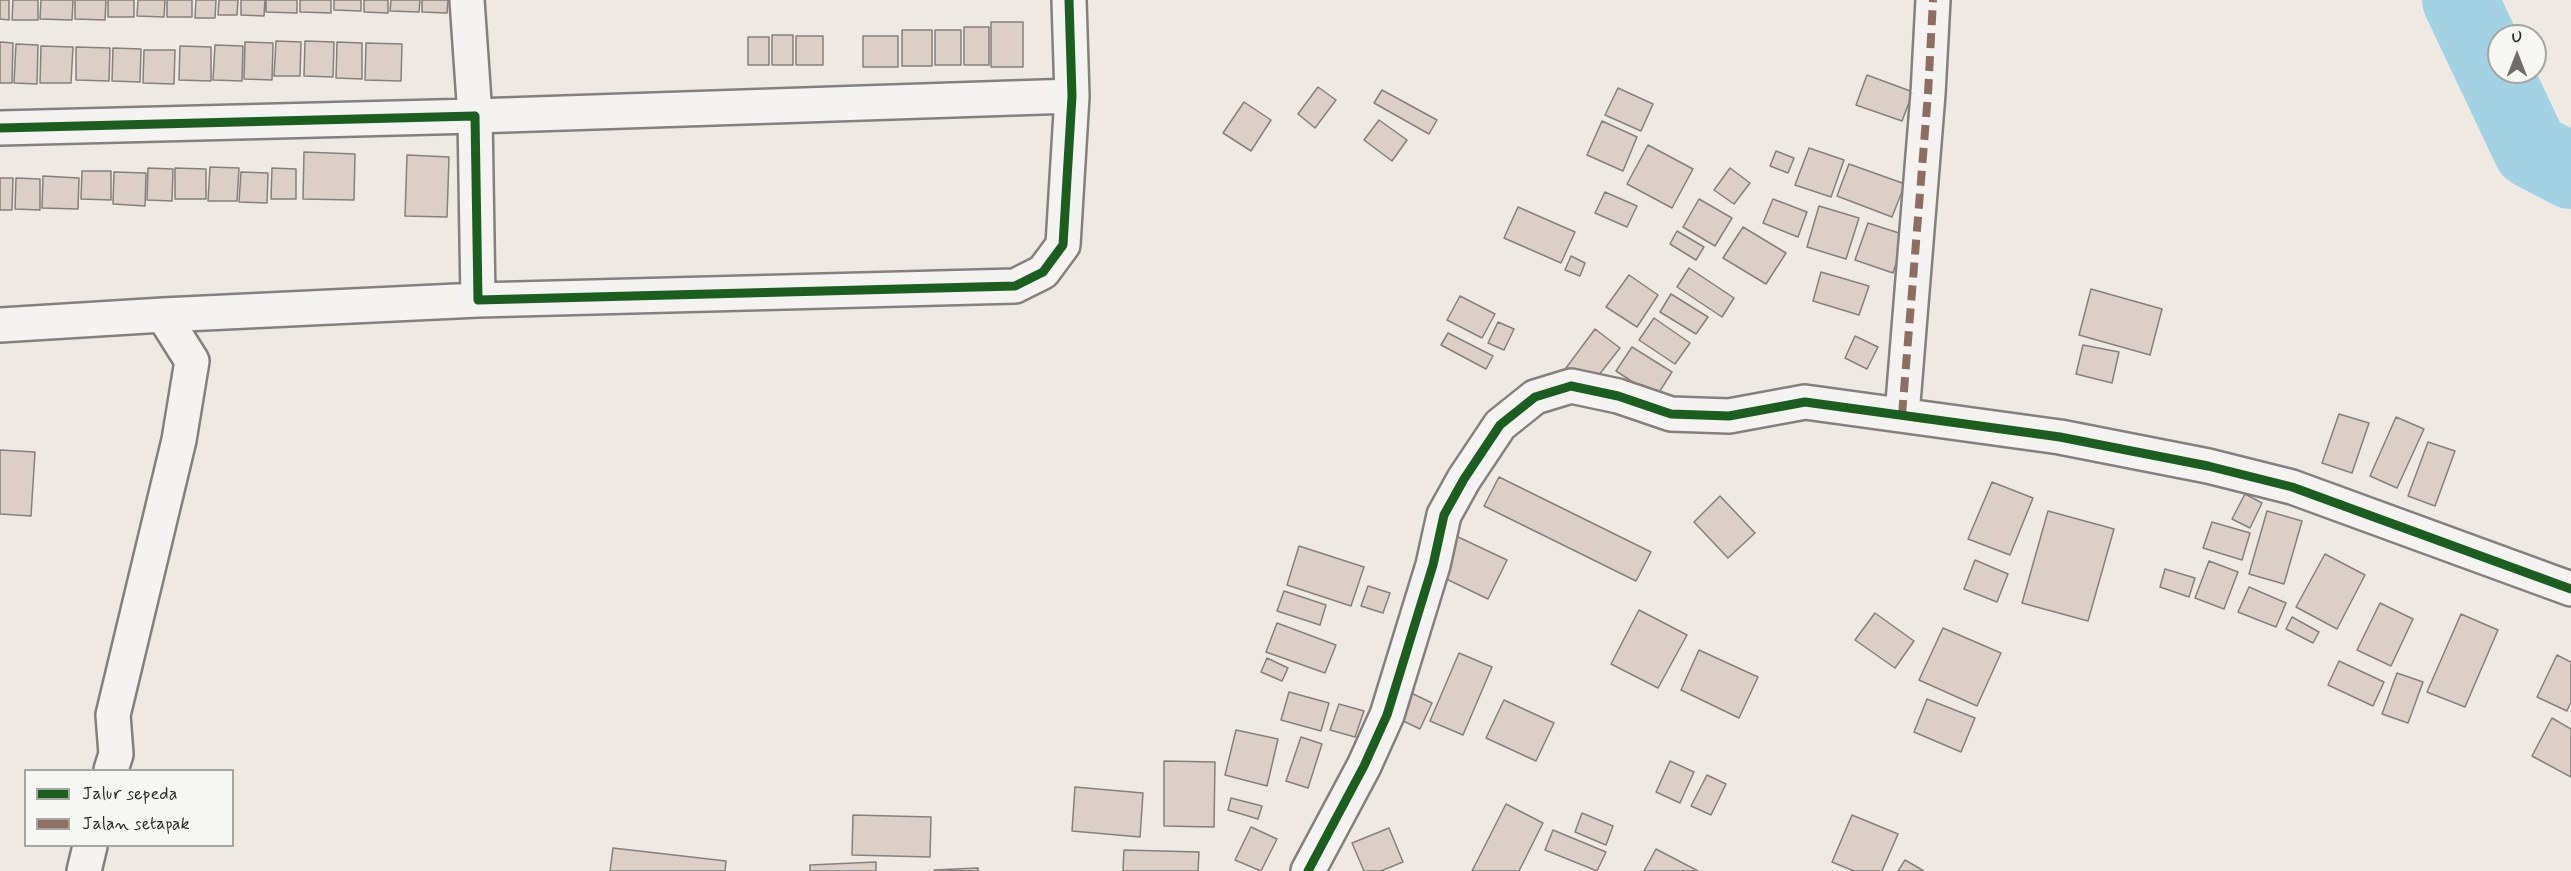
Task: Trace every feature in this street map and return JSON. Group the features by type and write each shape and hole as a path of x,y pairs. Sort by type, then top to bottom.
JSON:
{"street":[{"path":"467,0 475,116 478,300"},
{"path":"0,325 478,300 1015,286 1043,272 1063,245 1071,96 1069,0"},
{"path":"1902,415 1928,94 1933,0"},
{"path":"0,128 475,116 1071,96"},
{"path":"112,769 116,754 113,715 179,440 192,361 163,315"},
{"path":"1308,871 1364,766 1387,715 1433,565 1444,515 1464,479 1500,425 1535,398 1570,386 1618,396 1671,414 1729,416 1805,402 2060,437 2208,466 2292,487 2571,588"},
{"path":"84,871 90,847"}],"building":[{"path":"0,0 9,0 9,20 0,19"},
{"path":"13,0 38,0 38,20 12,20"},
{"path":"41,0 73,0 72,20 40,19"},
{"path":"75,0 106,0 105,20 75,19"},
{"path":"108,0 134,0 134,17 108,17"},
{"path":"138,0 165,0 164,17 137,16"},
{"path":"167,0 192,0 192,17 167,17"},
{"path":"196,0 216,0 215,18 195,18"},
{"path":"219,0 238,0 237,15 218,15"},
{"path":"241,0 265,0 264,16 241,15"},
{"path":"266,0 297,0 297,13 266,12"},
{"path":"300,0 331,0 331,13 300,12"},
{"path":"334,0 361,0 361,11 334,10"},
{"path":"364,0 388,0 388,13 364,12"},
{"path":"391,0 420,0 419,12 390,11"},
{"path":"422,0 448,0 447,13 422,12"},
{"path":"991,22 1023,22 1023,67 991,67"},
{"path":"964,27 989,27 989,65 964,65"},
{"path":"902,30 932,30 932,66 902,66"},
{"path":"935,30 961,30 961,65 935,65"},
{"path":"772,35 793,35 793,65 772,65"},
{"path":"796,36 823,36 823,65 796,65"},
{"path":"863,36 898,36 898,67 863,67"},
{"path":"748,37 769,37 769,65 748,65"},
{"path":"276,41 301,42 300,76 274,76"},
{"path":"305,41 334,42 333,77 304,76"},
{"path":"0,42 13,43 12,83 0,83"},
{"path":"245,42 273,43 272,80 244,79"},
{"path":"337,42 362,43 362,79 336,78"},
{"path":"366,43 402,44 401,81 365,80"},
{"path":"16,44 38,45 37,84 14,83"},
{"path":"215,45 243,46 242,81 213,80"},
{"path":"41,46 73,47 71,83 40,83"},
{"path":"180,46 211,47 211,81 179,80"},
{"path":"76,47 110,48 109,81 76,80"},
{"path":"113,48 141,49 140,82 112,81"},
{"path":"144,50 175,50 174,84 143,83"},
{"path":"1867,75 1913,92 1902,121 1856,105"},
{"path":"1318,87 1336,100 1315,128 1298,114"},
{"path":"1618,88 1653,104 1641,131 1605,115"},
{"path":"1382,90 1437,120 1429,134 1374,103"},
{"path":"1244,102 1271,120 1251,151 1223,133"},
{"path":"1379,120 1407,140 1392,161 1364,140"},
{"path":"1602,121 1637,137 1623,171 1587,155"},
{"path":"1648,145 1693,169 1672,208 1627,184"},
{"path":"1809,148 1844,160 1831,197 1795,185"},
{"path":"1776,151 1794,158 1788,173 1770,166"},
{"path":"304,152 355,154 354,200 303,199"},
{"path":"407,155 449,157 447,217 405,216"},
{"path":"1849,164 1905,184 1892,217 1837,196"},
{"path":"210,167 239,168 237,201 208,201"},
{"path":"148,168 173,169 172,201 147,200"},
{"path":"175,168 206,169 206,199 175,199"},
{"path":"272,168 296,169 296,199 271,199"},
{"path":"1730,168 1750,183 1734,204 1714,190"},
{"path":"82,171 111,171 111,200 81,199"},
{"path":"114,172 146,173 145,206 113,204"},
{"path":"241,172 268,173 267,203 239,202"},
{"path":"43,176 79,178 78,209 42,208"},
{"path":"0,178 13,178 12,210 0,210"},
{"path":"16,178 40,179 40,210 15,209"},
{"path":"1605,192 1637,206 1627,227 1595,213"},
{"path":"1699,199 1732,218 1715,246 1683,227"},
{"path":"1773,199 1807,212 1798,237 1763,223"},
{"path":"1819,206 1859,218 1846,259 1807,247"},
{"path":"1518,207 1575,232 1561,263 1504,238"},
{"path":"1868,223 1905,235 1893,273 1855,260"},
{"path":"1743,227 1786,253 1766,284 1723,258"},
{"path":"1677,231 1704,247 1696,260 1670,244"},
{"path":"1571,256 1585,263 1580,276 1565,270"},
{"path":"1689,268 1734,298 1722,317 1677,287"},
{"path":"1821,272 1869,286 1859,315 1813,301"},
{"path":"1629,275 1658,295 1637,327 1606,307"},
{"path":"2091,289 2162,309 2150,355 2079,335"},
{"path":"1671,294 1708,317 1696,334 1660,312"},
{"path":"1460,296 1495,314 1482,338 1447,320"},
{"path":"1654,318 1690,343 1675,364 1639,340"},
{"path":"1498,322 1514,329 1504,350 1488,343"},
{"path":"1595,329 1620,348 1591,385 1566,368"},
{"path":"1448,333 1493,356 1486,369 1441,345"},
{"path":"1855,336 1878,347 1867,369 1845,358"},
{"path":"2083,345 2119,352 2112,383 2076,374"},
{"path":"1632,347 1672,372 1656,397 1616,371"},
{"path":"2339,414 2369,423 2352,473 2322,463"},
{"path":"2396,417 2424,429 2397,488 2370,476"},
{"path":"2428,442 2455,451 2435,506 2408,496"},
{"path":"0,450 35,452 31,516 0,514"},
{"path":"1499,477 1651,552 1636,581 1484,506"},
{"path":"1992,482 2033,498 2010,555 1968,539"},
{"path":"2245,494 2262,503 2250,528 2232,519"},
{"path":"1720,496 1755,533 1728,558 1694,522"},
{"path":"2048,511 2114,529 2088,621 2022,603"},
{"path":"2267,511 2302,521 2284,584 2249,574"},
{"path":"2212,522 2250,533 2242,560 2203,548"},
{"path":"1456,536 1507,560 1488,599 1438,575"},
{"path":"1299,546 1364,567 1351,606 1287,585"},
{"path":"2325,554 2365,575 2337,629 2296,607"},
{"path":"1975,560 2008,574 1997,602 1964,589"},
{"path":"2209,561 2238,572 2224,609 2195,598"},
{"path":"2165,569 2195,578 2189,597 2160,587"},
{"path":"1368,586 1390,593 1383,613 1361,606"},
{"path":"2249,587 2286,603 2276,627 2238,612"},
{"path":"1284,591 1326,605 1320,625 1277,611"},
{"path":"2380,603 2413,619 2391,666 2357,650"},
{"path":"1639,610 1687,635 1658,688 1611,664"},
{"path":"1875,613 1914,641 1895,668 1855,640"},
{"path":"2461,614 2498,630 2465,707 2427,692"},
{"path":"2292,617 2319,632 2313,643 2286,629"},
{"path":"1277,623 1336,645 1325,673 1266,652"},
{"path":"1943,628 2001,653 1977,706 1919,680"},
{"path":"1699,650 1758,677 1739,718 1681,690"},
{"path":"1459,653 1492,667 1463,735 1430,721"},
{"path":"2557,655 2571,662 2571,702 2567,711 2537,697"},
{"path":"1267,658 1288,668 1282,681 1261,672"},
{"path":"2339,661 2384,682 2373,706 2328,685"},
{"path":"2397,673 2423,682 2408,723 2382,714"},
{"path":"1405,690 1432,703 1420,729 1393,716"},
{"path":"1289,692 1329,703 1321,731 1281,720"},
{"path":"1927,699 1975,718 1961,752 1914,732"},
{"path":"1504,700 1554,723 1536,761 1486,738"},
{"path":"1339,704 1364,711 1355,737 1330,730"},
{"path":"2552,718 2571,729 2571,777 2532,756"},
{"path":"1236,730 1278,739 1267,786 1225,775"},
{"path":"1301,737 1322,744 1308,788 1286,781"},
{"path":"1164,761 1215,762 1214,827 1164,826"},
{"path":"1670,761 1694,772 1680,803 1656,792"},
{"path":"1707,775 1726,784 1711,815 1691,806"},
{"path":"1075,787 1143,793 1140,837 1072,831"},
{"path":"1231,798 1262,806 1258,819 1228,810"},
{"path":"1506,804 1543,823 1519,871 1472,871"},
{"path":"1582,813 1613,826 1606,845 1575,832"},
{"path":"853,815 931,817 930,857 852,855"},
{"path":"1852,815 1898,834 1882,871 1854,871 1832,862"},
{"path":"1251,827 1277,839 1261,871 1235,860"},
{"path":"1389,828 1403,862 1381,871 1364,871 1352,843"},
{"path":"1553,830 1606,852 1597,871 1545,850"},
{"path":"613,848 726,861 725,871 610,871"},
{"path":"1656,849 1698,871 1644,871"},
{"path":"1124,850 1199,852 1198,871 1123,871"},
{"path":"1905,860 1924,871 1898,871"},
{"path":"876,862 876,871 810,871 810,865"},
{"path":"978,868 978,871 934,870"}],"waterway":[{"path":"2460,0 2531,150 2571,171"}],"marked path":[{"path":"1902,415 1928,94 1933,0"}],"cycle path":[{"path":"0,128 475,116 478,300 1015,286 1043,272 1063,245 1072,96 1069,0"},
{"path":"1308,871 1364,766 1387,715 1433,565 1444,515 1464,479 1500,425 1535,397 1571,386 1618,396 1671,414 1729,416 1805,402 2060,437 2208,466 2292,487 2571,589"}]}
